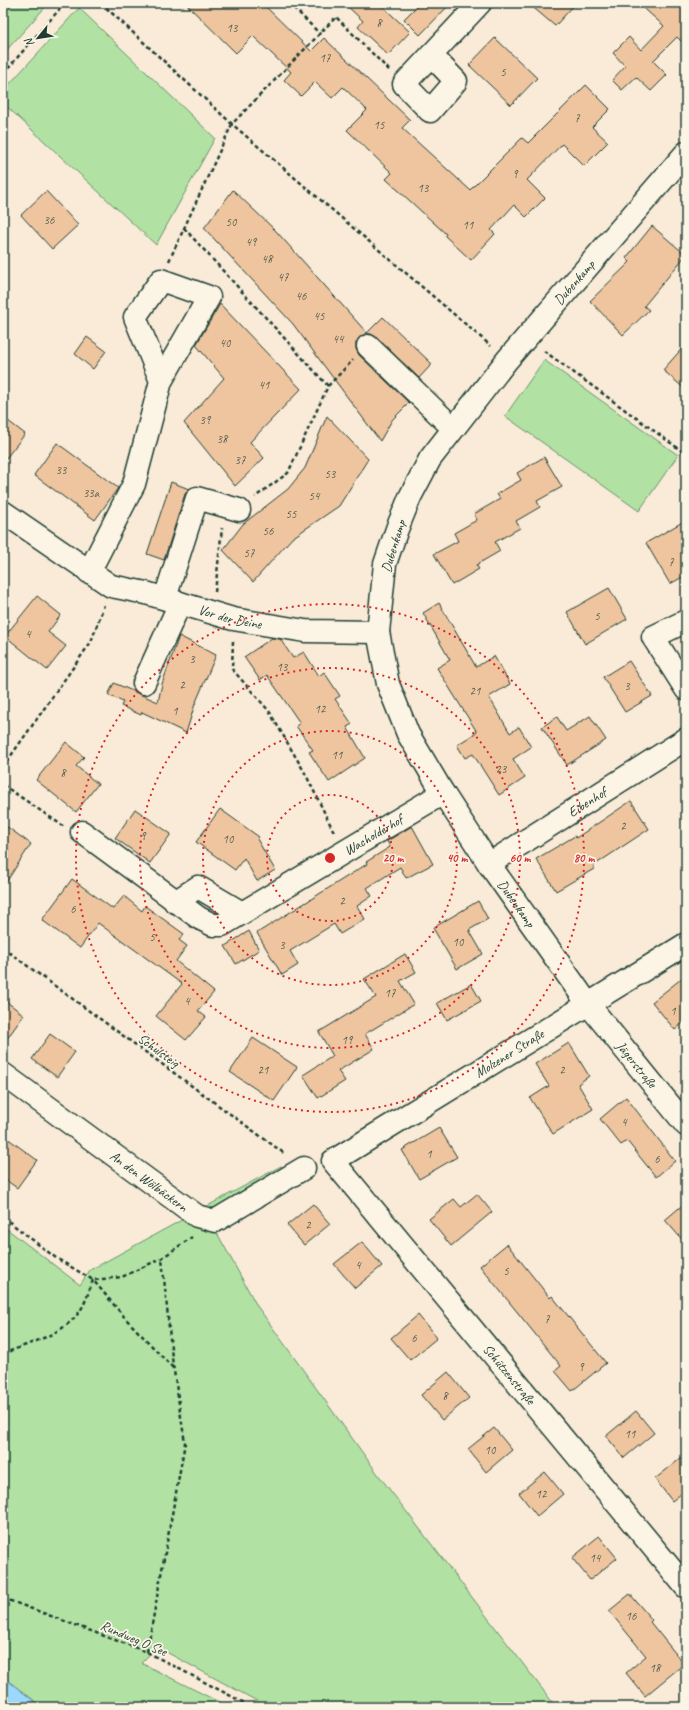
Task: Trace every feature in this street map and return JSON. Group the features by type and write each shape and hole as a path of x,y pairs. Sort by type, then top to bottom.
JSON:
{"street":[{"path":"431,55 456,81 430,111 404,84 431,55 480,3"},
{"name":"Dubenkamp","path":"588,1004 489,864 443,793 408,734 388,684 378,632 385,564 410,497 430,459 507,360 686,152"},
{"path":"89,572 134,484 161,381 209,297 161,280 135,317 161,381"},
{"path":"368,346 453,428"},
{"path":"144,683 173,601 197,498 238,510"},
{"name":"Vor der Deine","path":"3,512 111,586 173,601 223,616 306,631 378,632"},
{"path":"686,621 653,637 686,689"},
{"name":"Eibenhof","path":"489,864 686,739"},
{"name":"Wacholderhof","path":"82,832 175,902 198,887 242,913 443,793"},
{"name":"Molzener Straße","path":"333,1161 686,944"},
{"name":"Jägerstraße","path":"588,1004 686,1125"},
{"name":"An den Wölbäckern","path":"3,1074 198,1216 215,1221"},
{"name":"Schützenstraße","path":"333,1161 686,1588"},
{"path":"215,1221 304,1168"}],"path":[{"path":"3,74 65,3"},
{"path":"101,3 232,124 507,360"},
{"path":"289,3 320,34"},
{"path":"161,280 232,124 336,17 404,84"},
{"path":"184,228 328,386"},
{"path":"526,338 686,454"},
{"path":"344,852 306,772 269,711 232,669 223,616 223,521 288,473 328,386 368,346"},
{"path":"3,767 91,642 111,586"},
{"path":"3,785 70,830 82,832"},
{"name":"Schulsteig","path":"3,948 304,1168"},
{"path":"3,1217 56,1258 93,1280 126,1319 174,1369"},
{"path":"93,1280 122,1277 162,1258 215,1221"},
{"path":"147,1652 185,1443 174,1369 162,1258"},
{"path":"3,1354 58,1331 70,1322 83,1306 93,1280"},
{"name":"Rundweg O See","path":"3,1598 147,1652 252,1707"}],"green space":[{"path":"3,3 49,3 3,54"},
{"path":"79,8 215,138 156,245 3,103 3,91"},
{"path":"544,360 678,455 639,511 505,416"},
{"path":"281,1166 302,1182 217,1233 257,1306 380,1477 556,1707 268,1707 157,1647 141,1663 229,1707 43,1707 3,1677 3,1226 80,1285 90,1270"}],"water":[{"path":"3,1677 39,1705 43,1707 3,1707"}],"building":[{"path":"185,3 262,3 311,51 324,38 410,120 402,128 470,190 522,138 528,143 586,85 610,109 592,127 608,142 584,166 562,144 527,180 545,198 526,217 514,205 491,230 495,234 471,260 445,236 446,234 386,179 392,173 347,130 367,110 343,87 332,98 315,82 301,96 284,80 291,72 253,36 236,53"},
{"path":"344,3 379,3 410,32 388,55 358,27 363,21"},
{"path":"420,3 451,3 420,35 404,19"},
{"path":"528,3 576,3 555,26"},
{"path":"638,3 686,3 686,46 677,37 653,61 667,75 651,91 636,77 622,90 612,80 625,66 613,53 629,37 641,50 664,26"},
{"path":"495,38 537,78 511,105 469,65"},
{"path":"233,190 276,231 367,333 383,317 432,364 419,378 376,337 371,334 365,334 359,338 356,343 356,349 359,355 409,403 392,420 380,441 293,324 204,228"},
{"path":"46,191 78,225 52,249 21,215"},
{"path":"652,226 686,255 644,306 649,310 623,335 590,301 630,262 626,258"},
{"path":"220,304 301,389 250,442 264,458 235,486 184,423 224,378 196,345"},
{"path":"87,337 106,351 93,369 75,354"},
{"path":"686,344 686,390 663,370"},
{"path":"327,416 368,459 339,506 292,538 253,582 223,550 243,524 288,489 305,468"},
{"path":"3,417 25,434 3,462"},
{"path":"57,443 118,488 95,520 34,475"},
{"path":"544,457 562,487 537,501 540,507 516,521 520,528 495,542 500,551 476,565 479,569 452,585 434,554 458,541 454,533 477,520 474,514 500,499 497,494 521,480 517,473"},
{"path":"171,482 189,489 185,494 164,560 147,554"},
{"path":"686,520 686,575 670,584 646,543"},
{"path":"609,588 627,619 585,644 567,612"},
{"path":"37,596 61,615 48,632 66,646 47,670 5,636"},
{"path":"439,603 476,667 494,656 510,684 489,697 510,733 519,727 531,747 513,759 525,778 499,795 473,754 465,758 457,745 477,732 437,668 450,660 423,613"},
{"path":"179,636 216,655 195,704 186,733 142,712 141,715 121,706 123,702 108,695 114,683 158,702 162,684"},
{"path":"272,638 280,639 293,658 304,652 319,676 324,672 340,696 335,699 352,724 347,727 365,758 329,782 309,752 313,750 296,726 300,723 267,675 260,680 244,657"},
{"path":"629,661 652,696 625,712 603,677"},
{"path":"590,716 606,740 567,765 542,727 557,717 566,731"},
{"path":"66,742 84,757 76,766 98,784 76,812 36,780"},
{"path":"631,801 649,829 593,866 594,869 556,891 536,859 575,836 576,838"},
{"path":"135,809 171,834 150,863 115,838"},
{"path":"220,809 259,837 257,839 275,870 257,881 244,858 235,870 196,842"},
{"path":"3,824 31,844 3,887"},
{"path":"412,826 433,864 406,878 400,867 367,888 372,896 357,906 365,919 340,934 334,924 290,951 298,965 282,975 257,933 367,864 366,862 390,847 387,841"},
{"path":"72,879 113,909 124,896 142,911 145,906 184,934 179,940 187,946 176,961 214,992 198,1011 206,1017 186,1040 156,1016 182,984 98,923 80,948 42,920"},
{"path":"478,901 488,919 469,930 483,954 457,969 433,928"},
{"path":"249,931 259,950 236,964 225,946"},
{"path":"405,954 416,972 400,981 414,1004 365,1034 374,1049 338,1071 345,1081 318,1098 303,1075 333,1056 319,1032 376,997 364,979"},
{"path":"686,975 686,1020 675,1030 652,1002"},
{"path":"471,984 481,1001 447,1020 437,1003"},
{"path":"3,999 24,1015 3,1044"},
{"path":"50,1034 75,1052 57,1077 32,1059"},
{"path":"253,1038 297,1067 274,1101 230,1072"},
{"path":"569,1043 589,1076 578,1084 593,1109 553,1134 530,1098 549,1086 535,1064"},
{"path":"626,1097 675,1161 656,1177 627,1141 621,1145 600,1119"},
{"path":"439,1128 457,1157 419,1179 402,1150"},
{"path":"3,1135 37,1160 17,1188 3,1178"},
{"path":"477,1194 492,1212 451,1246 429,1219 454,1199 461,1207"},
{"path":"686,1202 686,1244 665,1220"},
{"path":"313,1204 330,1224 304,1245 287,1225"},
{"path":"362,1242 382,1266 355,1288 334,1264"},
{"path":"507,1244 550,1298 552,1296 606,1363 572,1391 555,1371 561,1366 480,1266"},
{"path":"418,1315 437,1338 410,1360 391,1338"},
{"path":"448,1372 469,1398 442,1420 421,1395"},
{"path":"636,1411 654,1433 624,1458 606,1436"},
{"path":"494,1428 512,1450 486,1472 468,1449"},
{"path":"686,1454 686,1490 672,1501 655,1479"},
{"path":"545,1472 563,1494 537,1516 519,1493"},
{"path":"599,1536 617,1558 590,1580 572,1558"},
{"path":"630,1594 652,1620 650,1622 684,1664 645,1696 626,1673 646,1656 609,1611"}]}
